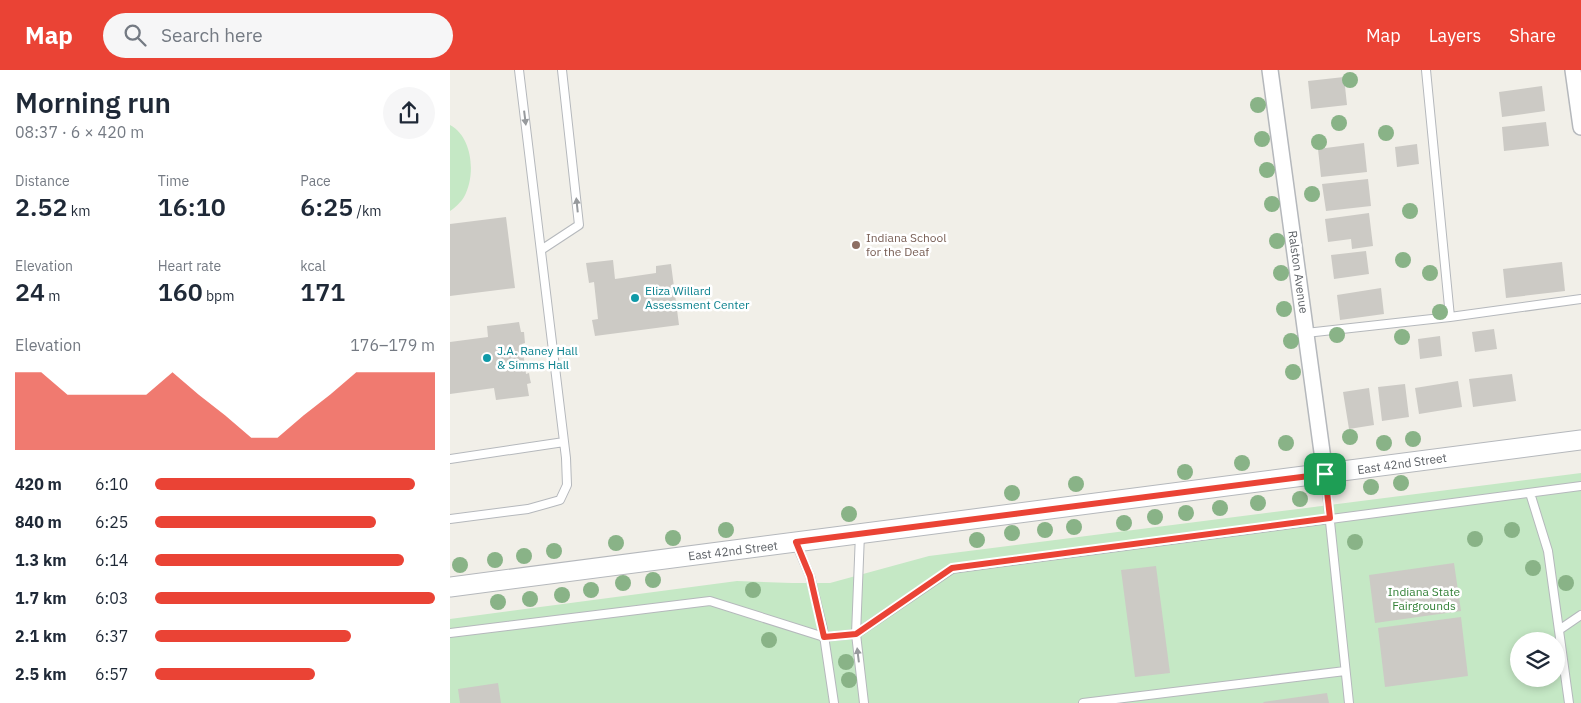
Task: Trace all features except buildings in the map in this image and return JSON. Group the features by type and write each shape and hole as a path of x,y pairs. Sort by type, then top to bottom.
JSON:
{"street":[{"name":"Ralston Avenue","path":"1270,70 1325,474"},
{"path":"1573,70 1581,127"},
{"name":"East 42nd Street","path":"450,587 1581,440"}],"lane":[{"path":"450,519 528,509 560,500 568,485 519,70"},
{"path":"541,250 579,226 562,70"},
{"path":"1426,70 1450,317"},
{"path":"1306,333 1450,317 1581,299"},
{"path":"450,458 564,442"},
{"path":"1325,474 1349,703"},
{"path":"450,633 710,601 824,637 856,634 952,568 1581,486"},
{"path":"1530,493 1548,551 1569,703"},
{"path":"860,534 856,634 864,703"},
{"path":"796,542 810,576 824,637 834,703"},
{"path":"1559,630 1581,615"},
{"path":"1083,703 1345,671"}],"green space":[{"path":"450,125 464,138 468,148 471,168 468,188 464,197 450,211"},
{"name":"Indiana State Fairgrounds","path":"1581,473 1581,703 450,703 450,619 737,581 830,583 929,556"}],"place":[{"name":"Indiana School for the Deaf","path":"856,245"},
{"name":"Eliza Willard Assessment Center","path":"635,298"},
{"name":"J.A. Raney Hall & Simms Hall","path":"487,358"}],"route":[{"path":"1325,474 1330,518 952,568 856,634 824,637 810,576 796,542 1325,474"}]}
